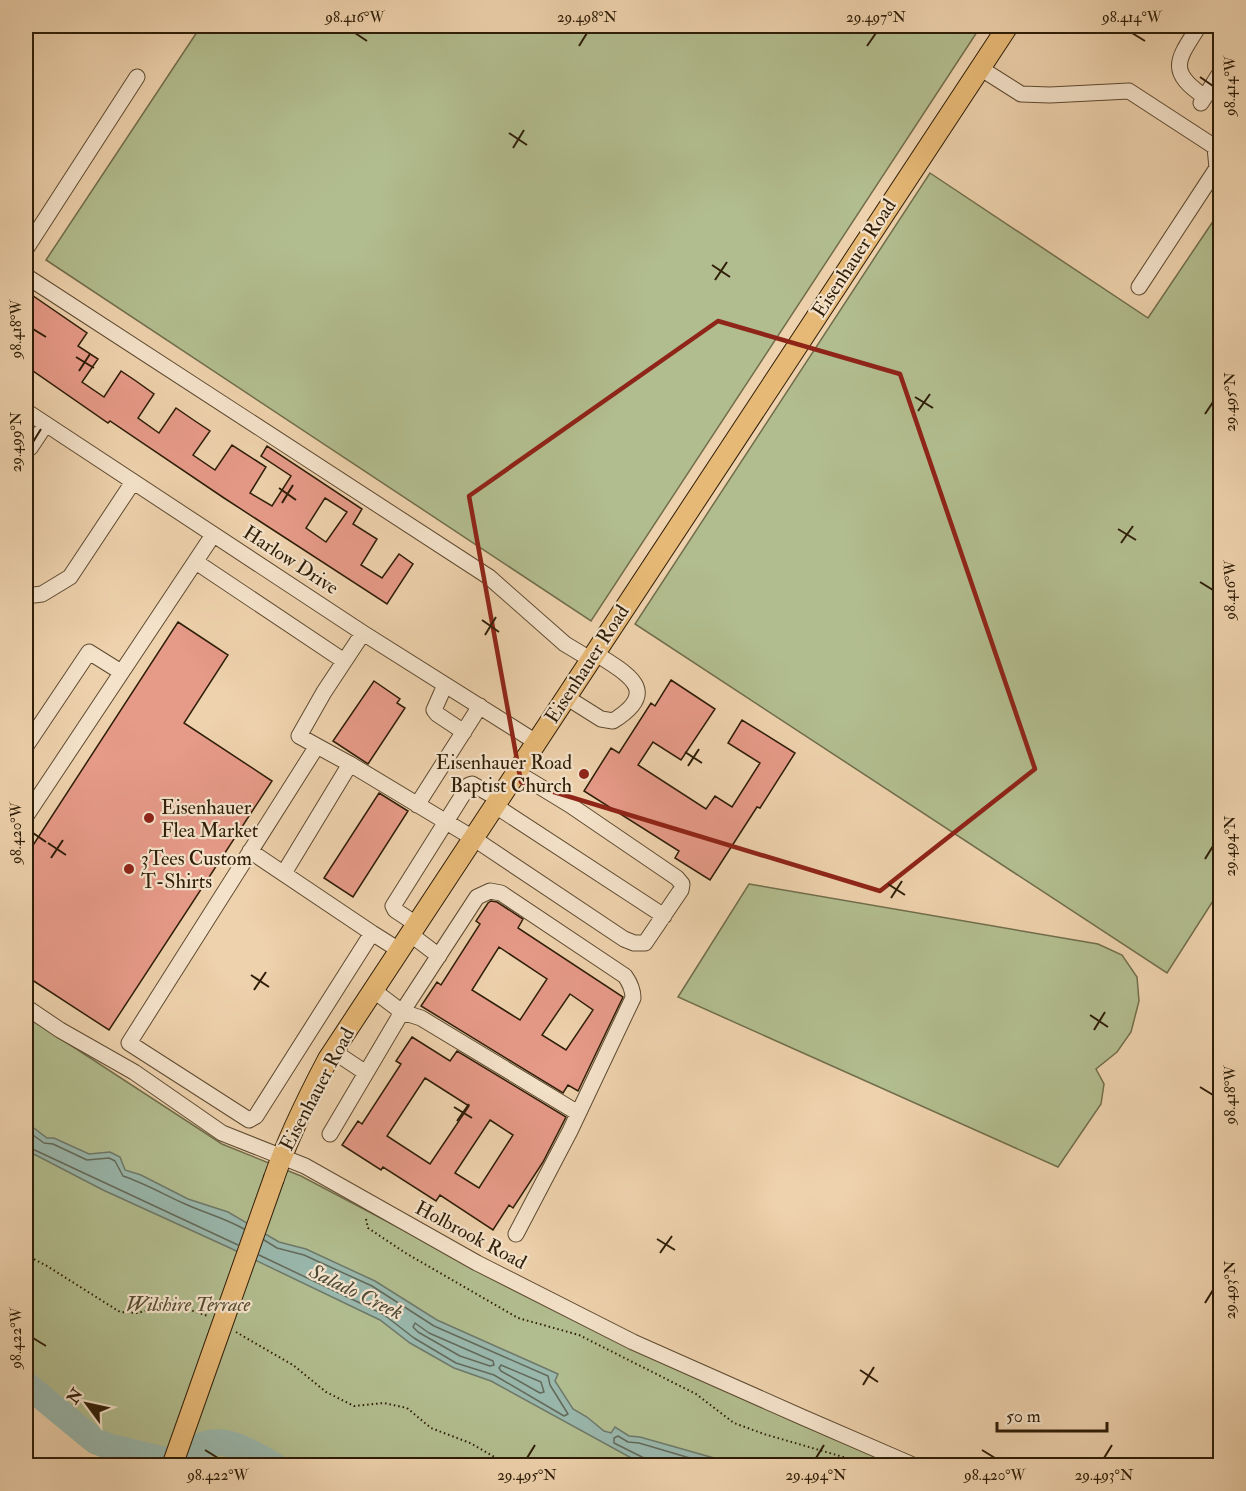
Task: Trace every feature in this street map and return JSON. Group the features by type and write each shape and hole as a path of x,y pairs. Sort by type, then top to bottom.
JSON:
{"main road":[{"name":"Eisenhauer Road","path":"172,1466 281,1157 309,1096 333,1052 1008,26"}],"street":[{"path":"1200,26 1180,59 1179,70 1184,80 1203,100 1221,74"},
{"path":"980,68 1021,94 1129,92 1215,147 1217,168 1139,287"},
{"path":"26,249 137,77"},
{"path":"26,276 489,578 565,644 630,676 637,692 627,712 613,721 601,719 566,697"},
{"name":"Harlow Drive","path":"26,411 363,633 536,742"},
{"path":"28,446 46,424"},
{"path":"26,596 42,594 70,577 133,482"},
{"path":"26,814 213,535"},
{"path":"196,562 344,661"},
{"path":"363,633 324,692 299,736 473,838 624,939 634,943 645,943 681,890 682,884 677,878 570,805 516,771"},
{"path":"26,746 89,652 122,672"},
{"path":"445,685 434,710 436,714 464,732"},
{"path":"417,806 480,706"},
{"path":"116,1062 317,746"},
{"path":"284,873 350,764"},
{"path":"408,936 393,906 444,823 469,785 472,784 664,916"},
{"path":"250,851 372,933 408,936 439,956"},
{"path":"330,1134 402,1012 477,897 490,891 501,893 625,976 631,984 633,998 578,1113 516,1234"},
{"path":"129,1043 249,1119 256,1116 372,933"},
{"path":"373,990 402,1012 421,1018 578,1113"},
{"name":"Holbrook Road","path":"26,1007 60,1030 148,1081 222,1133 305,1166 477,1263 633,1342 915,1466"},
{"path":"333,1052 366,1073"},
{"path":"148,1081 160,1064"}],"path":[{"path":"360,1198 368,1228 404,1252 518,1318 588,1339 696,1394 734,1423 847,1458 861,1466"},
{"path":"26,1255 120,1312 137,1313 173,1304 213,1319"},
{"path":"230,1328 293,1365 326,1392 354,1406 384,1403 407,1408 431,1428 470,1443 510,1466"}],"highlighted area":[{"path":"718,321 900,374 1035,769 880,891 521,782 469,496"}],"green space":[{"path":"201,26 981,26 591,621 46,260"},
{"path":"930,173 1148,318 1220,211 1220,890 1167,973 635,624"},
{"path":"749,884 1098,944 1122,955 1137,977 1139,1001 1131,1032 1117,1052 1096,1069 1104,1084 1101,1104 1058,1167 678,997"},
{"name":"Wilshire Terrace","path":"26,1016 222,1144 301,1176 451,1255 899,1465 144,1466 85,1445 26,1396"}],"water":[{"name":"Salado Creek","path":"26,1122 47,1138 54,1138 89,1154 110,1152 120,1157 125,1170 141,1175 188,1199 228,1212 279,1242 306,1249 375,1281 437,1320 558,1374 555,1381 573,1409 604,1431 611,1433 615,1427 629,1436 640,1437 721,1460 728,1465 644,1465 491,1381 454,1368 410,1343 380,1320 103,1190 26,1150"}],"building":[{"path":"26,291 87,333 78,346 98,359 82,382 104,397 121,371 154,394 138,418 159,433 176,408 210,431 193,455 215,470 232,445 266,467 250,493 272,506 291,476 261,456 267,446 362,509 353,524 377,539 361,565 382,578 399,554 413,564 387,604 110,421 108,423 26,366","holes":["325,498 347,512 326,542 306,528"]},
{"name":"Eisenhauer Flea Market","path":"178,622 228,655 184,723 272,781 109,1030 26,976 26,856"},
{"path":"671,680 715,709 681,760 653,742 638,765 706,809 715,796 732,807 760,763 728,743 742,720 795,753 710,880 675,858 679,851 584,791 611,748 619,753 651,703 655,706"},
{"path":"374,681 400,699 397,703 405,708 368,764 333,741"},
{"path":"379,793 408,811 353,897 324,878"},
{"path":"497,902 523,919 518,928 623,997 578,1091 568,1085 563,1093 421,1006 437,982 441,985 480,924 476,921 488,903","holes":["499,947 547,979 520,1020 472,990","570,994 593,1010 566,1050 542,1035"]},
{"path":"412,1037 450,1061 457,1051 566,1117 543,1162 513,1208 509,1205 493,1230 440,1195 436,1201 383,1167 381,1170 342,1145 358,1121 362,1124 401,1064 396,1061","holes":["425,1078 469,1106 430,1164 387,1136","490,1120 513,1135 479,1188 455,1173"]}],"waterway":[{"path":"26,1384 95,1441 111,1447 182,1464 199,1447 218,1442 238,1447 275,1466"}],"place":[{"name":"Eisenhauer Road Baptist Church","path":"584,774"},
{"name":"Eisenhauer Flea Market","path":"149,818"},
{"name":"3Tees Custom T-Shirts","path":"129,869"}]}
